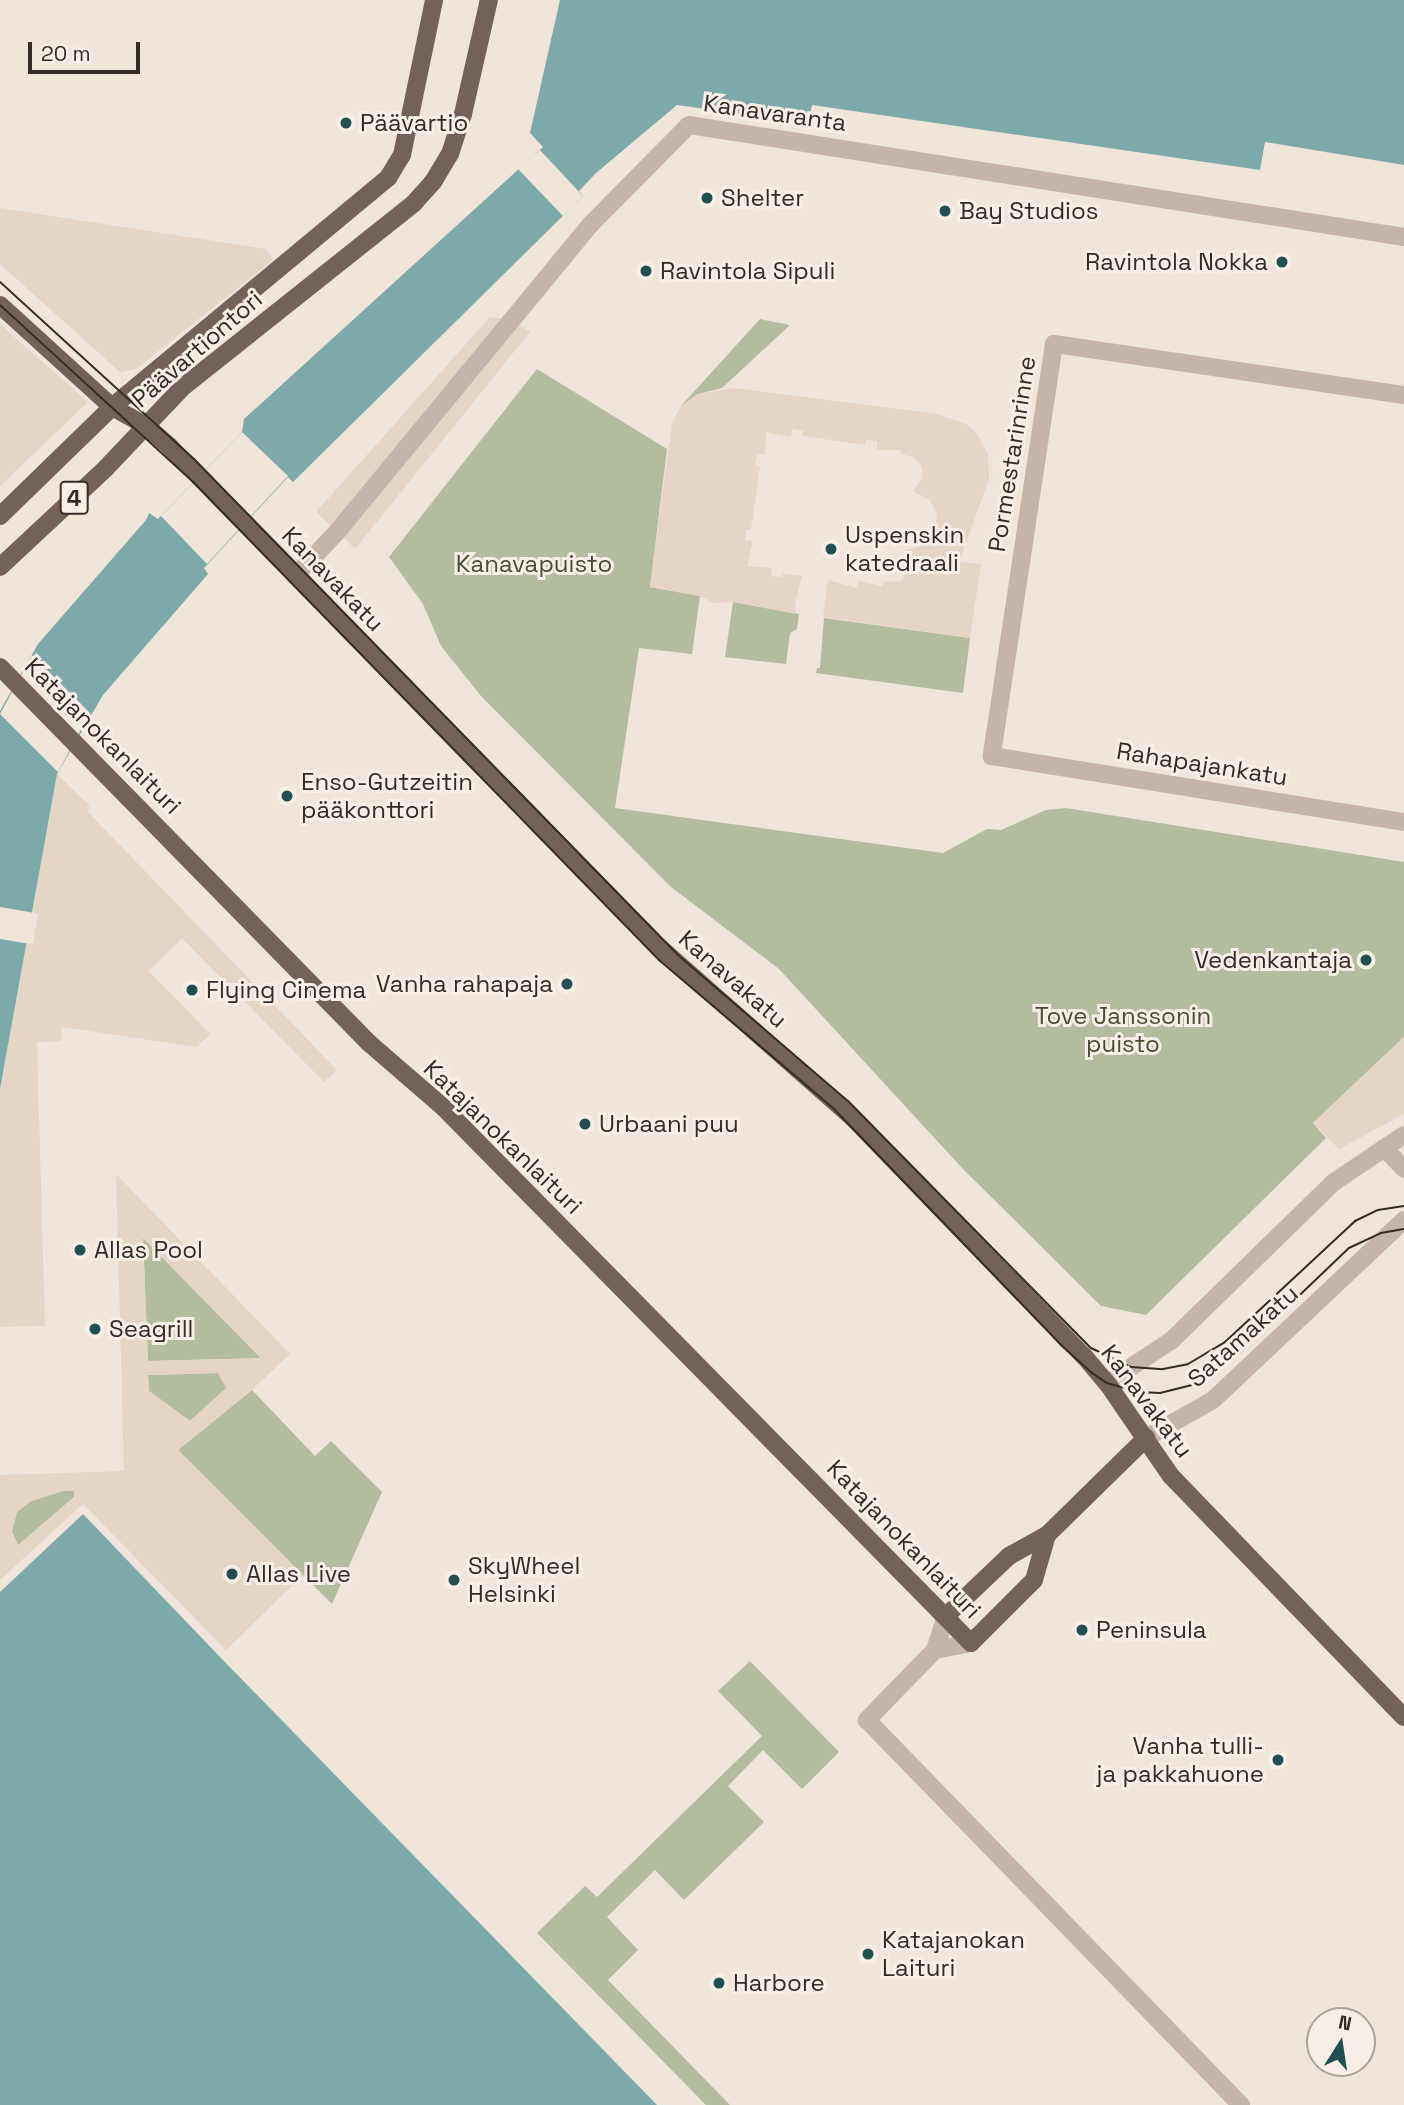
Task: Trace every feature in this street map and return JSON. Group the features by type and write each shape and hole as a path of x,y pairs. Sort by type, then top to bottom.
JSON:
{"main road":[{"name":"Päävartiontori","path":"0,516 112,407 388,178 402,155 434,0"},
{"name":"Päävartiontori","path":"0,567 106,468 183,387 414,203 433,182 450,154 463,114 489,0"},
{"name":"Kanavakatu","path":"0,305 112,407 145,425 199,476 679,966 853,1118 1107,1383 1171,1476 1404,1717"},
{"name":"Katajanokanlaituri","path":"0,667 369,1043 403,1076 444,1108 971,1643"},
{"name":"Satamakatu","path":"946,1616 1009,1556 1047,1535 1146,1438"},
{"name":"Satamakatu","path":"971,1643 1034,1580 1047,1535"}],"street":[{"name":"Kanavaranta","path":"295,576 337,532 591,224 689,125 1404,237"},
{"name":"Pormestarinrinne","path":"992,755 1054,344 1404,395"},
{"name":"Rahapajankatu","path":"992,755 1404,822"},
{"name":"Satamakatu","path":"1107,1383 1172,1340 1334,1182 1404,1135"},
{"path":"1384,1148 1404,1169"},
{"name":"Satamakatu","path":"1146,1438 1213,1400 1404,1220"},
{"path":"946,1616 935,1650 867,1720 1241,2105"},
{"path":"935,1650 971,1643"}],"green space":[{"path":"760,319 790,325 722,388 698,394 681,406"},
{"name":"Tove Janssonin puisto","path":"537,369 667,449 650,587 700,596 692,654 639,648 615,808 943,853 987,829 1001,830 1046,810 1066,808 1404,862 1404,1037 1313,1123 1326,1138 1146,1315 1101,1306 963,1169 779,969 671,887 481,696 441,646 423,604 389,557"},
{"path":"733,602 799,614 797,629 790,633 786,664 725,657"},
{"path":"824,618 970,638 963,693 816,673 817,668 820,668"},
{"path":"143,1238 261,1358 148,1361"},
{"path":"218,1373 227,1388 190,1421 149,1391 148,1375"},
{"path":"252,1390 315,1456 331,1441 382,1492 332,1604 178,1450"},
{"path":"63,1491 74,1491 74,1497 18,1546 12,1531 17,1512 31,1501"},
{"path":"750,1661 839,1752 802,1789 763,1750 728,1786 764,1822 684,1900 655,1870 607,1917 638,1950 608,1980 730,2105 706,2105 537,1933 585,1886 597,1897 762,1736 718,1691"}],"shaded area":[{"path":"0,208 266,249 273,260 136,369 120,372 0,264"},
{"path":"490,317 513,320 530,332 355,549 316,512"},
{"path":"0,324 88,402 0,486"},
{"path":"734,388 937,414 966,424 977,434 988,454 989,479 959,562 981,564 970,638 823,617 828,580 857,588 858,581 882,586 883,582 901,581 910,567 905,550 923,546 935,532 937,516 934,507 929,500 913,491 923,477 921,465 913,457 901,454 901,450 877,450 877,441 866,440 865,445 803,436 803,431 792,429 791,437 766,432 765,454 757,454 755,465 760,467 751,529 746,530 745,540 753,541 747,566 772,568 771,576 802,576 795,603 796,614 734,602 714,603 700,596 650,587 672,423 681,406 698,394"},
{"path":"57,774 89,805 88,812 337,1070 324,1082 182,938 149,971 210,1034 197,1047 62,1027 61,1041 37,1042 45,1326 0,1327 0,1089 26,943 33,944 38,914 32,912"},
{"path":"1404,1037 1404,1114 1339,1149 1313,1123"},
{"path":"116,1174 290,1354 252,1390 178,1450 303,1575 226,1650 83,1504 0,1580 0,1475 124,1471","holes":["144,1239 261,1358 148,1361","218,1373 226,1388 190,1421 149,1391 148,1375","63,1491 74,1491 74,1497 18,1545 12,1531 17,1512 31,1501"]}],"water":[{"path":"560,0 1404,0 1404,165 1265,142 1260,170 812,105 808,123 677,105 596,173 579,191 583,196 293,482 288,477 204,568 208,574 103,695 57,774 0,1089 0,711 38,644 146,520 149,513 158,519 242,432 244,419 543,147 530,133"},
{"path":"83,1514 657,2105 0,2105 0,1592"}],"pier":[{"path":"540,150 583,196 563,216 518,169"},
{"path":"242,432 288,476 207,564 161,516"},
{"path":"32,655 90,713 58,772 0,714"},
{"path":"0,907 35,913 30,944 0,939"}],"tram line":[{"path":"0,282 194,459 678,955 848,1101 1091,1348 1131,1367 1163,1369 1188,1364 1225,1342 1355,1221 1378,1210 1404,1206"},
{"path":"0,305 193,482 659,960 833,1108 1061,1345 1107,1383 1139,1392 1160,1393 1195,1384 1238,1354 1349,1248 1381,1233 1404,1229"}],"place":[{"name":"Päävartio","path":"346,123"},
{"name":"Shelter","path":"707,198"},
{"name":"Bay Studios","path":"945,211"},
{"name":"Ravintola Nokka","path":"1282,262"},
{"name":"Ravintola Sipuli","path":"646,271"},
{"name":"Uspenskin katedraali","path":"831,549"},
{"name":"Enso-Gutzeitin pääkonttori","path":"287,796"},
{"name":"Vedenkantaja","path":"1366,960"},
{"name":"Vanha rahapaja","path":"567,984"},
{"name":"Flying Cinema","path":"192,990"},
{"name":"Urbaani puu","path":"585,1124"},
{"name":"Allas Pool","path":"80,1250"},
{"name":"Seagrill","path":"95,1329"},
{"name":"Allas Live","path":"232,1574"},
{"name":"SkyWheel Helsinki","path":"454,1580"},
{"name":"Peninsula","path":"1082,1630"},
{"name":"Vanha tulli- ja pakkahuone","path":"1278,1760"},
{"name":"Katajanokan Laituri","path":"868,1954"},
{"name":"Harbore","path":"719,1983"}],"park label":[{"name":"Kanavapuisto","path":"534,564"}]}
